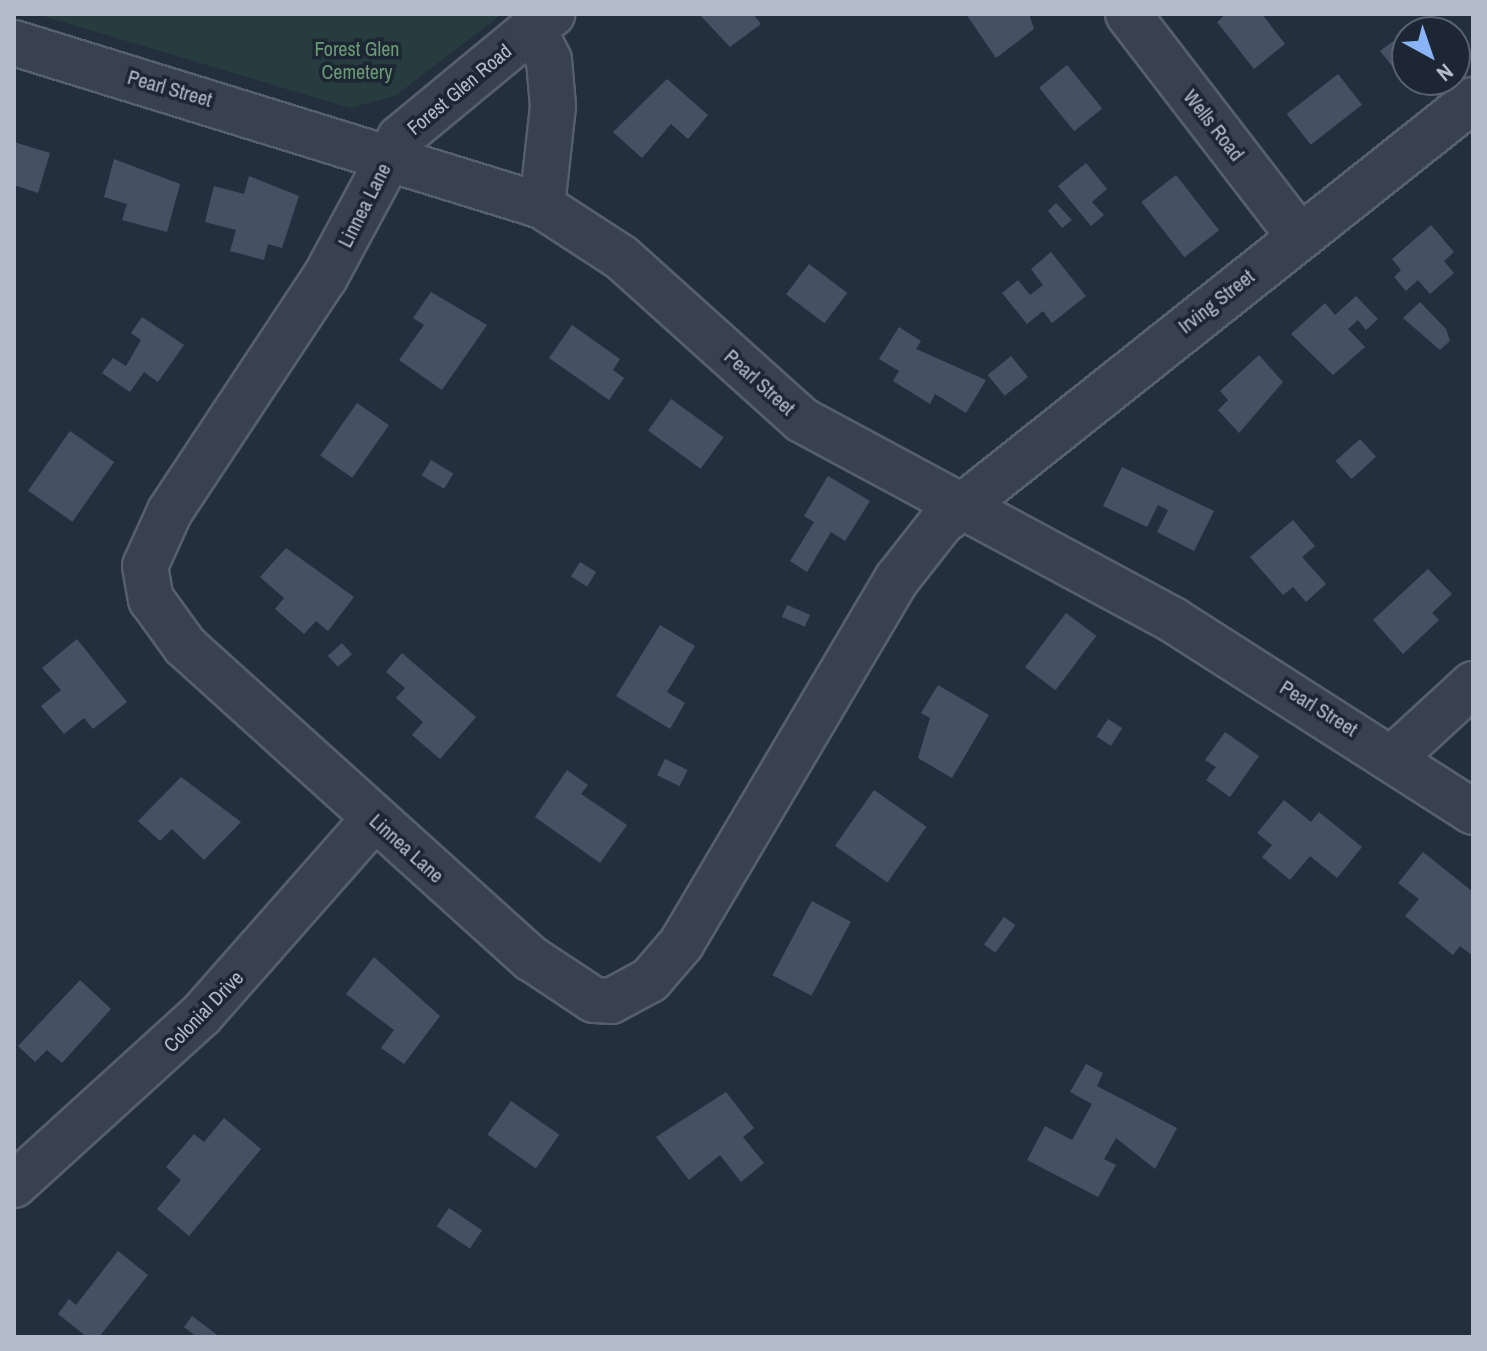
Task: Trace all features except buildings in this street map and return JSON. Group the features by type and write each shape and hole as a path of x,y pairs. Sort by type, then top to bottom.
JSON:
{"street":[{"name":"Wells Road","path":"1128,14 1299,236"},
{"name":"Forest Glen Road","path":"390,153 425,115 542,21 553,106 542,206"},
{"name":"Pearl Street","path":"14,43 390,153 542,206 622,258 802,420 1173,620 1395,756 1473,812"},
{"name":"Irving Street","path":"961,505 1473,100"},
{"name":"Linnea Lane","path":"390,153 353,231 170,511 145,566 151,599 185,646 374,819 563,984 594,1000 630,992 681,944 897,579 961,505"},
{"path":"1395,756 1473,684"},
{"name":"Colonial Drive","path":"14,1185 201,1015 374,819"}],"green space":[{"name":"Forest Glen Cemetery","path":"36,14 502,14 395,96 350,108"}]}
